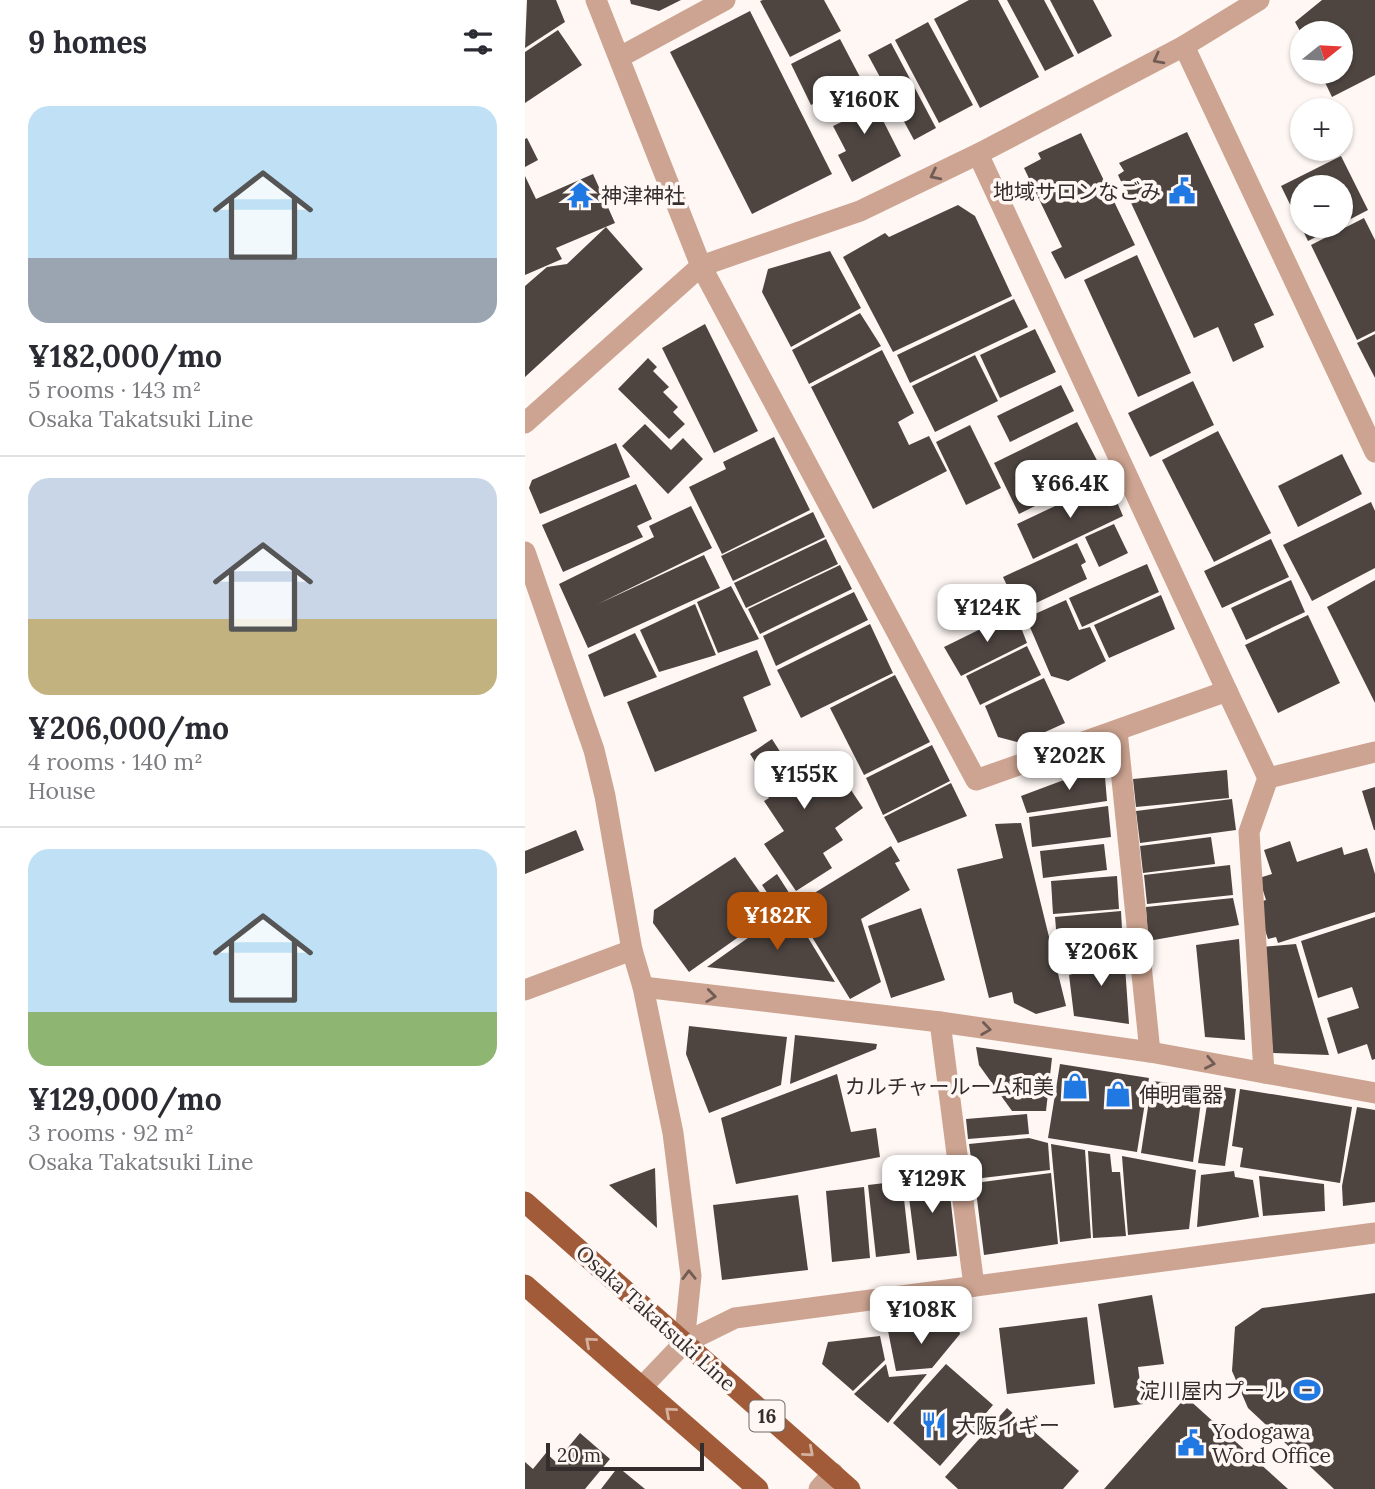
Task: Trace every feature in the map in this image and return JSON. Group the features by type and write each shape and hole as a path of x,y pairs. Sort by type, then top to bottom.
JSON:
{"main road":[{"name":"Osaka Takatsuki Line","path":"525,1202 684,1343 826,1481 850,1489"},
{"path":"525,1285 758,1489"}],"street":[{"path":"596,0 701,266 976,780 1227,691"},
{"path":"620,57 725,0"},
{"path":"525,422 701,266 860,211 978,154 1184,46 1259,0"},
{"path":"1184,46 1375,452"},
{"path":"978,154 1268,778 1249,832 1264,1073"},
{"path":"525,552 594,750 605,796 632,950 643,987 673,1133 691,1276 684,1343"},
{"path":"1117,731 1150,1052"},
{"path":"1268,778 1375,752"},
{"path":"525,990 632,950"},
{"path":"643,987 940,1022 1150,1052 1375,1093"},
{"path":"940,1022 974,1286"},
{"path":"642,1387 684,1343 735,1318 1375,1233"}],"building":[{"path":"527,0 556,0 565,22 525,48"},
{"path":"630,0 681,0 659,11 631,4"},
{"path":"824,0 841,31 790,57 760,1"},
{"path":"969,0 998,0 1039,77 980,108 934,19"},
{"path":"1007,0 1044,0 1074,56 1045,71"},
{"path":"1050,0 1093,0 1112,36 1078,54"},
{"path":"1322,0 1375,0 1375,75 1332,97 1326,84 1353,84 1353,21 1296,21"},
{"path":"750,11 832,174 752,214 670,52"},
{"path":"928,22 973,105 939,123 895,40"},
{"path":"558,30 582,65 525,103 525,52"},
{"path":"840,39 861,79 811,105 791,64"},
{"path":"891,43 936,128 914,140 868,55"},
{"path":"864,83 901,156 852,182 838,155 846,151 833,126 852,117 841,95"},
{"path":"1187,132 1274,315 1254,324 1264,347 1233,362 1218,327 1194,338 1118,175 1124,171 1119,163"},
{"path":"1081,133 1135,245 1065,279 1051,252 1062,247 1024,168 1041,159 1038,153"},
{"path":"527,138 538,160 525,167 525,139"},
{"path":"1331,161 1344,161 1350,175 1303,175"},
{"path":"593,174 615,223 556,248 562,259 525,275 525,176 536,199"},
{"path":"1353,180 1368,210 1353,218"},
{"path":"1290,182 1290,204 1281,186"},
{"path":"958,205 975,216 1012,296 893,352 843,257 885,233 889,237"},
{"path":"1364,218 1375,240 1375,331 1357,340 1311,245 1325,238 1353,238 1353,224"},
{"path":"606,227 643,269 525,377 525,286 547,267 567,264"},
{"path":"830,251 861,308 791,347 762,292 768,269"},
{"path":"1137,255 1191,373 1138,397 1084,280"},
{"path":"1014,299 1028,327 910,383 897,355"},
{"path":"860,313 881,346 809,384 792,350"},
{"path":"705,324 758,431 714,453 662,348"},
{"path":"1035,329 1056,372 1000,398 980,355"},
{"path":"1375,334 1375,378 1357,343"},
{"path":"882,350 914,413 898,422 909,445 929,436 947,471 873,509 811,387"},
{"path":"975,355 998,401 935,432 912,386"},
{"path":"648,358 657,367 653,371 669,387 663,392 678,407 673,412 685,424 669,439 618,389"},
{"path":"1193,381 1214,425 1150,457 1128,413"},
{"path":"1061,385 1074,411 1010,442 997,416"},
{"path":"1077,422 1103,472 1019,514 994,463"},
{"path":"645,424 671,450 683,438 703,459 668,494 622,446"},
{"path":"970,425 1001,488 966,505 936,442"},
{"path":"1218,431 1271,533 1214,562 1162,460"},
{"path":"774,437 810,510 722,554 689,487 726,469 723,462"},
{"path":"616,443 630,477 540,514 529,488 532,480"},
{"path":"1342,454 1362,494 1298,527 1278,486"},
{"path":"1108,481 1123,516 1033,559 1017,524"},
{"path":"636,484 652,519 637,526 643,537 563,572 542,525"},
{"path":"1371,502 1375,511 1375,568 1312,601 1283,545"},
{"path":"691,506 712,548 598,604 704,555 720,588 588,648 559,584 654,537 649,526"},
{"path":"813,512 825,537 733,581 721,556"},
{"path":"1114,524 1128,553 1099,567 1085,537"},
{"path":"826,539 838,564 746,608 734,583"},
{"path":"1271,539 1289,577 1222,608 1204,571"},
{"path":"1077,543 1086,562 1081,565 1087,579 1019,611 1003,577"},
{"path":"1147,564 1159,592 1082,627 1069,598"},
{"path":"840,565 852,589 760,634 748,609"},
{"path":"1291,580 1305,612 1246,640 1231,608"},
{"path":"1375,580 1375,703 1327,607"},
{"path":"731,586 759,639 718,653 697,602"},
{"path":"854,592 868,620 776,666 763,636"},
{"path":"1161,595 1175,629 1109,658 1094,625"},
{"path":"1066,600 1079,630 1090,627 1106,661 1068,681 1051,676 1026,618"},
{"path":"695,604 716,655 659,672 640,630"},
{"path":"1015,612 1027,643 961,676 944,647"},
{"path":"1308,615 1340,683 1278,713 1245,645"},
{"path":"870,624 893,673 801,718 777,670"},
{"path":"635,633 657,677 604,697 588,655"},
{"path":"1027,646 1041,675 980,705 966,676"},
{"path":"757,650 771,685 743,697 757,731 655,772 627,702"},
{"path":"895,675 930,742 864,775 830,708"},
{"path":"1044,678 1065,723 1021,743 998,737 985,706"},
{"path":"772,739 793,772 825,751 863,808 835,828 843,840 823,853 832,868 796,891 764,844 784,831 764,801 769,798 755,775 761,771 750,754"},
{"path":"932,745 950,781 883,815 866,778"},
{"path":"1104,765 1107,801 1027,813 1021,796"},
{"path":"1227,770 1229,798 1136,807 1133,779"},
{"path":"951,783 967,816 898,843 884,817"},
{"path":"1375,787 1375,830 1374,830 1362,791"},
{"path":"1232,799 1236,830 1140,843 1136,811"},
{"path":"1108,806 1111,837 1032,847 1029,817"},
{"path":"1021,823 1066,1006 1036,1014 1014,1003 1012,992 989,998 957,869 1003,858 995,824"},
{"path":"576,830 584,850 525,874 525,851"},
{"path":"1211,837 1215,864 1143,873 1140,846"},
{"path":"1290,841 1297,862 1342,847 1344,855 1367,848 1375,874 1375,912 1278,943 1276,937 1268,939 1256,903 1266,900 1259,878 1272,874 1264,850"},
{"path":"1104,844 1107,870 1043,878 1040,851"},
{"path":"891,846 900,861 895,863 910,890 861,919 881,982 850,999 793,906"},
{"path":"735,857 774,912 689,972 653,923 654,910"},
{"path":"1230,865 1233,895 1147,904 1144,875"},
{"path":"777,874 793,899 778,909 762,885"},
{"path":"1117,876 1119,909 1053,914 1051,881"},
{"path":"1233,898 1239,925 1148,941 1146,907"},
{"path":"790,908 835,982 707,967"},
{"path":"921,908 945,980 891,998 868,926"},
{"path":"1121,911 1123,947 1058,952 1055,917"},
{"path":"1375,917 1375,1059 1372,1060 1367,1044 1338,1054 1327,1018 1359,1008 1352,987 1318,998 1301,941"},
{"path":"1239,939 1245,1040 1205,1037 1196,945"},
{"path":"1296,944 1329,1055 1273,1053 1262,947"},
{"path":"1124,951 1129,1024 1074,1016 1069,975 1086,970 1084,954"},
{"path":"689,1026 787,1037 781,1085 709,1113 686,1054"},
{"path":"795,1035 877,1044 876,1049 790,1084"},
{"path":"976,1047 1052,1058 1046,1111 1012,1111 979,1065"},
{"path":"1060,1064 1149,1078 1137,1152 1048,1138"},
{"path":"837,1074 851,1132 876,1128 880,1157 736,1184 721,1118"},
{"path":"1152,1081 1203,1086 1193,1162 1141,1153"},
{"path":"1210,1085 1236,1089 1225,1166 1198,1163"},
{"path":"1240,1089 1352,1107 1340,1183 1240,1167 1243,1148 1232,1146"},
{"path":"1357,1107 1375,1110 1375,1202 1343,1206 1342,1186"},
{"path":"1027,1114 1029,1134 968,1139 966,1119"},
{"path":"1029,1138 1048,1143 1050,1170 974,1179 969,1144"},
{"path":"1051,1144 1085,1150 1091,1238 1060,1242"},
{"path":"1088,1151 1110,1154 1112,1172 1120,1172 1126,1236 1093,1238"},
{"path":"1122,1156 1196,1170 1189,1229 1128,1235"},
{"path":"655,1168 657,1228 609,1185"},
{"path":"947,1169 957,1256 917,1260 906,1174"},
{"path":"1234,1171 1235,1177 1253,1180 1259,1217 1197,1227 1201,1175"},
{"path":"1051,1173 1058,1244 984,1255 975,1183"},
{"path":"1259,1176 1324,1184 1325,1211 1263,1216"},
{"path":"902,1181 910,1253 876,1257 868,1185"},
{"path":"864,1187 870,1258 832,1262 826,1191"},
{"path":"798,1195 808,1270 722,1280 713,1205"},
{"name":"淀川屋内プール","path":"1375,1293 1375,1489 1334,1489 1248,1408 1232,1371 1235,1327 1262,1308"},
{"path":"1152,1295 1164,1364 1138,1367 1143,1404 1114,1408 1098,1304"},
{"path":"1087,1317 1095,1384 1007,1394 999,1328"},
{"path":"957,1323 960,1334 932,1368 896,1371 888,1331"},
{"path":"880,1336 885,1360 853,1391 822,1364 828,1342"},
{"path":"886,1364 889,1377 927,1374 888,1423 854,1394"},
{"path":"946,1364 993,1405 940,1466 893,1423"},
{"name":"Yodogawa Word Office","path":"1186,1397 1288,1489 1104,1489"},
{"path":"1007,1408 1079,1471 1063,1489 958,1489 945,1477"},
{"path":"580,1433 610,1459 585,1489 525,1489 525,1462 533,1469 546,1453 556,1462"},
{"path":"618,1467 645,1489 601,1489"}],"place":[{"name":"地域サロンなごみ","path":"1182,191"},
{"name":"神津神社","path":"580,195"},
{"name":"カルチャールーム和美","path":"1075,1086"},
{"name":"伸明電器","path":"1118,1094"},
{"name":"淀川屋内プール","path":"1307,1390"},
{"name":"大阪イギー","path":"934,1425"},
{"name":"Yodogawa Word Office","path":"1191,1443"}]}
